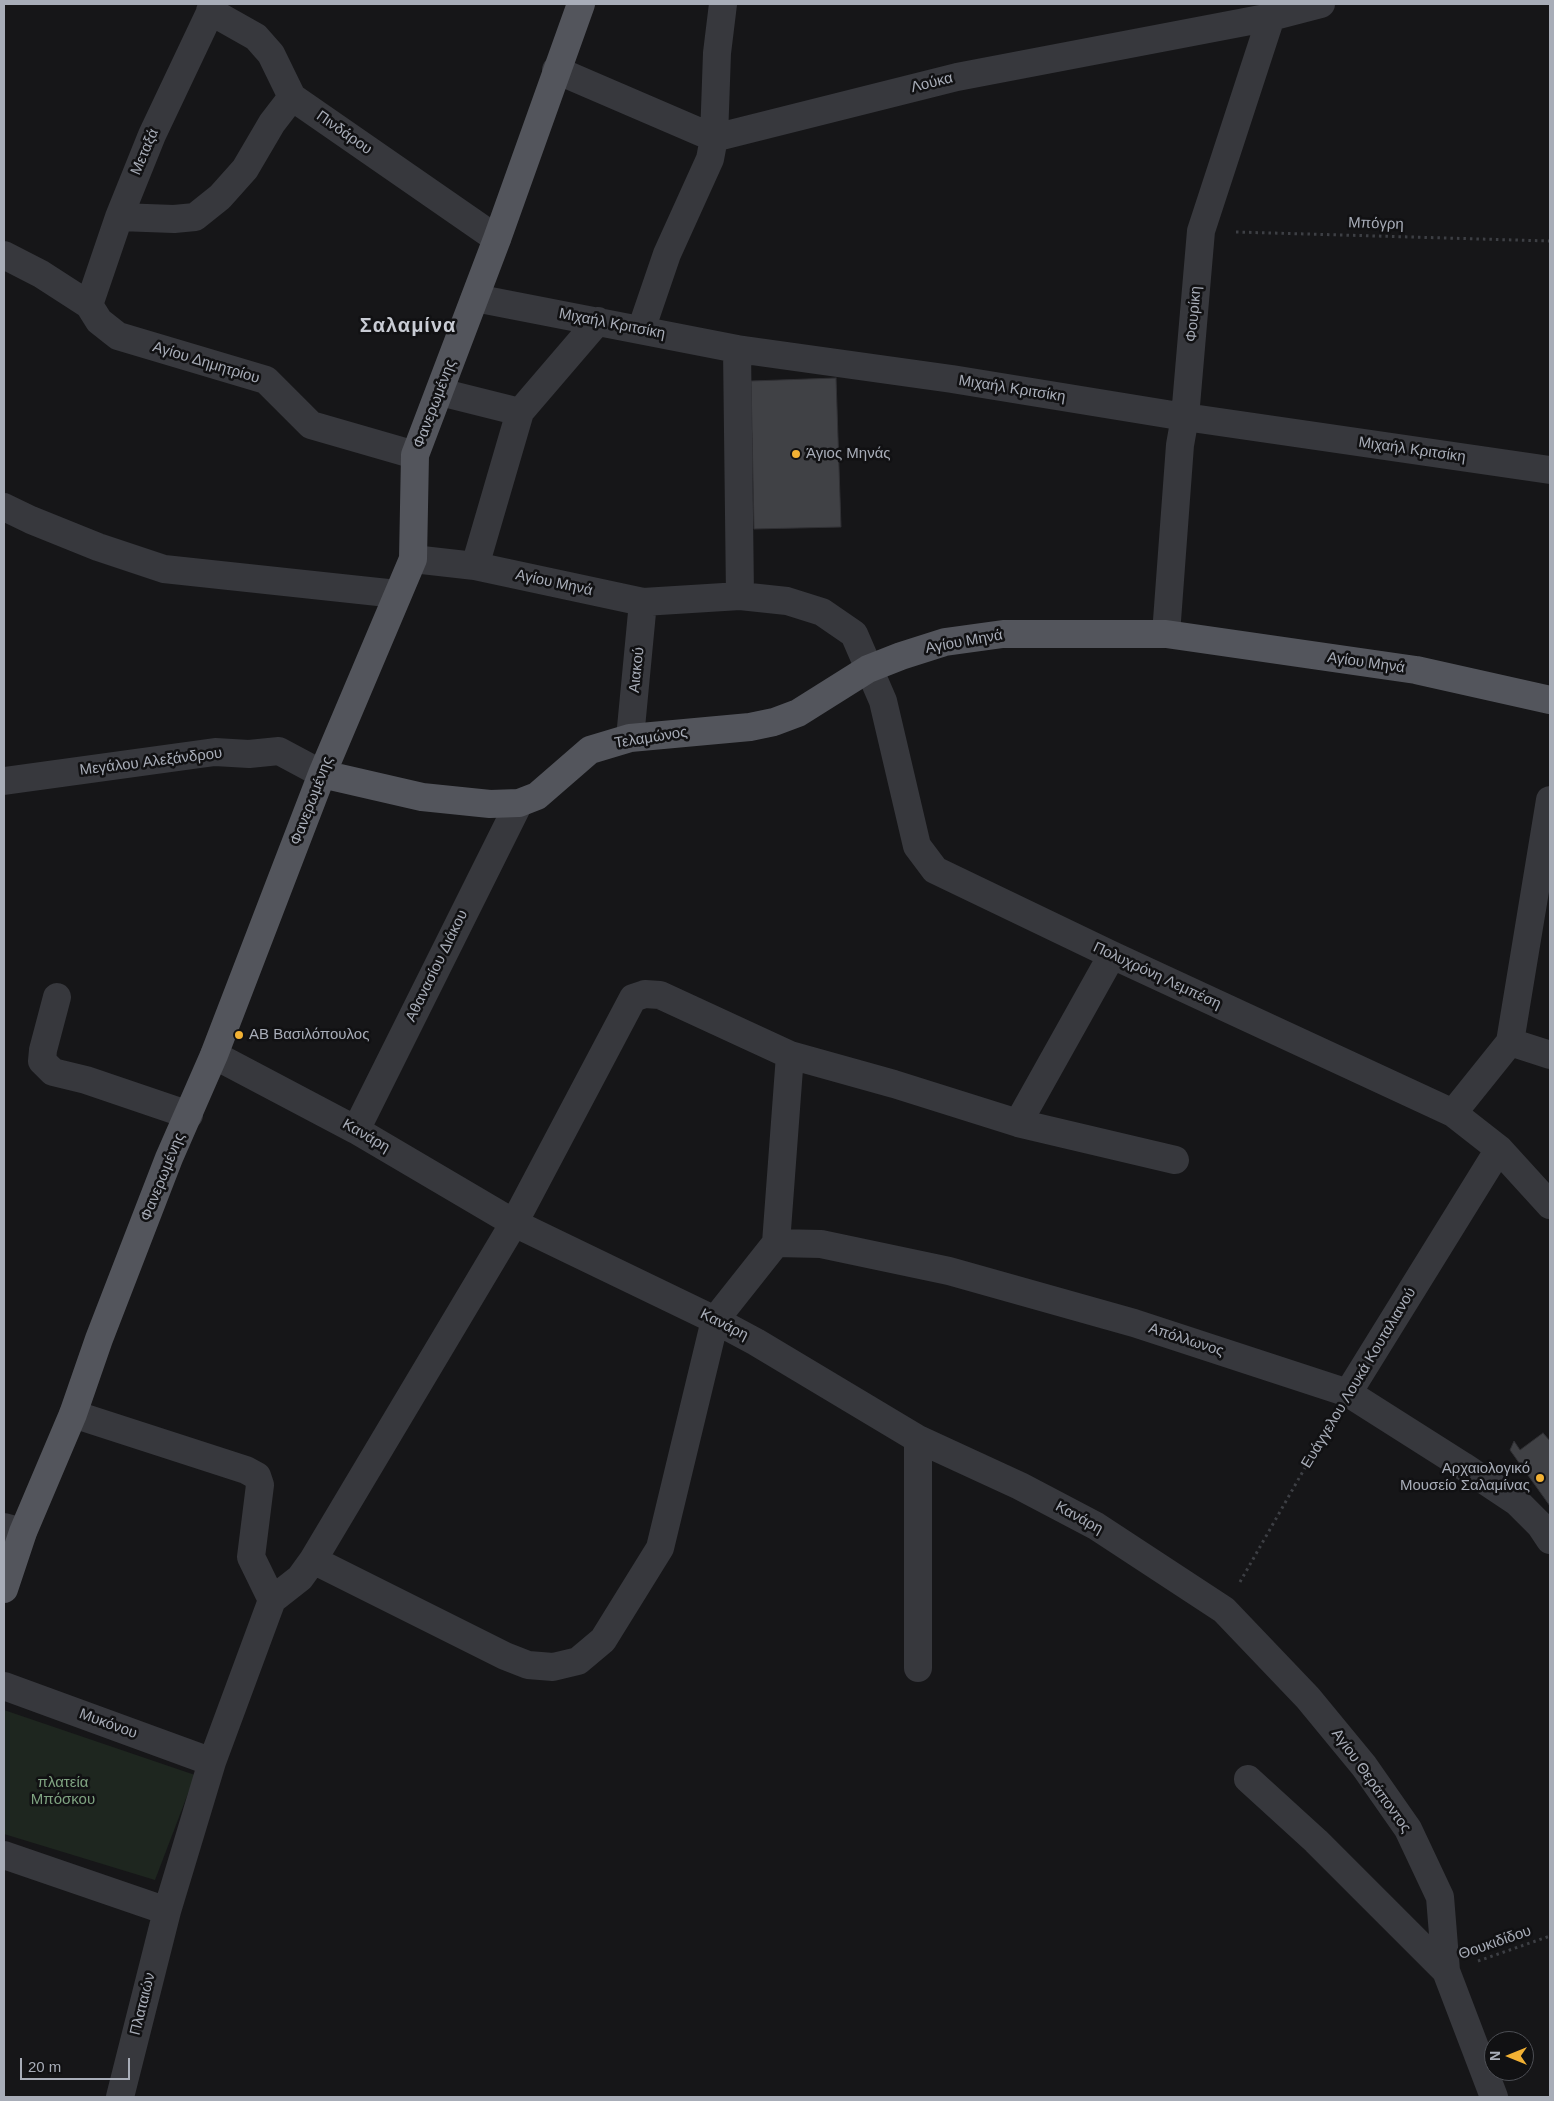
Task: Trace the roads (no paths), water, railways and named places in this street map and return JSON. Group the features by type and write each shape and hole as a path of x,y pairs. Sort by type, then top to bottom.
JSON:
{"main road":[{"name":"Φανερωμένης","path":"4,1589 14,1529 73,1414 99,1339 169,1158 214,1055 322,774 396,594 413,559 415,455 497,239 580,4"},
{"name":"Αγίου Μηνά","path":"868,669 921,648 944,642 1004,634 1166,634 1416,670 1550,700"},
{"name":"Τελαμώνος","path":"322,774 422,797 490,804 519,803 538,796 590,750 630,738 750,727 774,722 798,713 868,669"}],"street":[{"path":"641,330 668,254 710,159 714,138 717,53 723,4"},
{"name":"Λούκα","path":"714,138 957,77 1272,10 1321,4"},
{"name":"Πινδάρου","path":"212,8 256,37 271,54 292,97 497,239"},
{"name":"Μεταξά","path":"89,305 119,217 152,136 212,8"},
{"name":"Φουρίκη","path":"1166,634 1180,445 1185,417 1201,231 1272,10"},
{"path":"556,70 714,138"},
{"path":"119,217 174,219 195,217 220,197 245,169 272,123 292,97"},
{"name":"Αγίου Δημητρίου","path":"4,255 41,274 89,305 99,321 118,336 266,380 311,425 415,455"},
{"name":"Μιχαήλ Κριτσίκη","path":"475,298 737,348 952,379 1185,417 1550,470"},
{"path":"475,566 520,412 598,321"},
{"path":"737,348 740,596"},
{"path":"440,392 520,412"},
{"path":"4,507 98,547 164,569 396,594"},
{"name":"Αγίου Μηνά","path":"413,559 475,566 643,602 740,596 787,601 822,612 854,634 868,669"},
{"name":"Αιακού","path":"630,738 643,602"},
{"name":"Πολυχρόνη Λεμπέση","path":"868,669 883,701 917,846 936,870 1112,955 1453,1113 1499,1149 1550,1205"},
{"name":"Μεγάλου Αλεξάνδρου","path":"4,781 215,752 249,754 279,751 322,774"},
{"path":"1453,1113 1510,1042 1550,800"},
{"name":"Αθανασίου Διάκου","path":"356,1130 519,803"},
{"path":"1018,1124 1112,955"},
{"path":"73,1414 246,1470 257,1476 260,1485 251,1557 272,1600 300,1578 313,1560 514,1223 634,998 645,994 660,995 790,1055 894,1084 1018,1124 1175,1160"},
{"path":"58,998 43,1050 42,1062 53,1072 86,1080 189,1115"},
{"path":"1510,1042 1550,1055"},
{"name":"Κανάρη","path":"214,1055 356,1130 514,1223 715,1320 756,1342 918,1439 1020,1486 1096,1526 1224,1610"},
{"path":"313,1560 505,1656 528,1665 553,1667 578,1661 603,1640 660,1548 715,1320 776,1243 790,1055"},
{"name":"Ευάγγελου Λουκά Κουταλιανού","path":"1348,1393 1499,1149"},
{"name":"Απόλλωνος","path":"776,1243 821,1244 949,1271 1134,1323 1348,1393 1464,1466 1517,1502 1540,1525 1550,1540"},
{"path":"918,1439 918,1668"},
{"name":"Πλαταιών","path":"120,2097 168,1911 212,1762 272,1600"},
{"name":"Αγίου Θεράποντος","path":"1224,1610 1308,1698 1364,1766 1408,1829 1440,1896 1446,1971 1494,2097"},
{"name":"Μυκόνου","path":"4,1686 212,1762"},
{"path":"1248,1779 1316,1841 1446,1971"},
{"path":"4,1855 168,1911"}],"place":[{"name":"Άγιος Μηνάς","path":"796,454"},
{"name":"ΑΒ Βασιλόπουλος","path":"239,1035"},
{"name":"Αρχαιολογικό Μουσείο Σαλαμίνας","path":"1540,1478"}],"district":[{"name":"Σαλαμίνα","path":"408,326"}],"park label":[{"name":"πλατεία Μπόσκου","path":"63,1792"}]}
